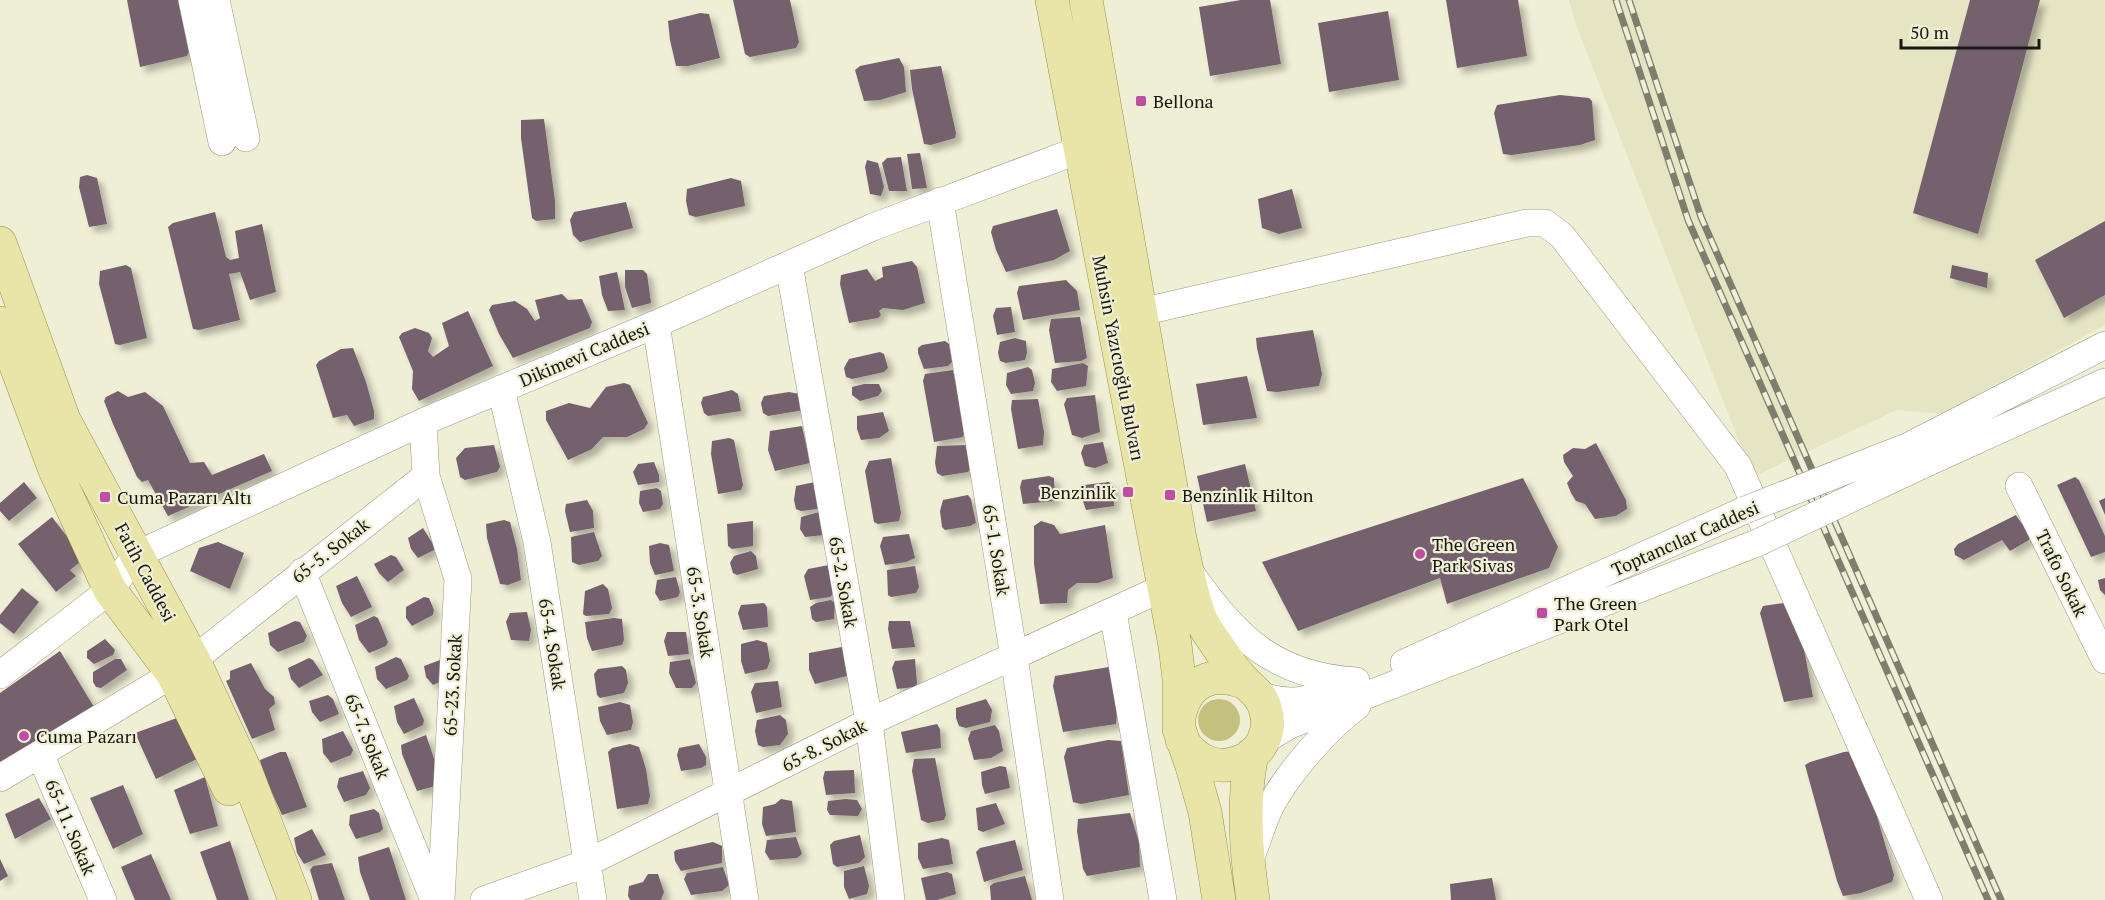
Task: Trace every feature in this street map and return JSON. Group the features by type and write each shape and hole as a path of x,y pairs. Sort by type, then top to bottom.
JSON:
{"main road":[{"name":"Muhsin Yazıcıoğlu Bulvarı","path":"1052,0 1079,150 1175,578 1223,653 1265,708 1267,719 1247,785 1248,866 1253,900"},
{"name":"Muhsin Yazıcıoğlu Bulvarı","path":"1086,0 1140,312 1175,578 1175,645 1179,678 1180,728 1205,812 1219,900"},
{"name":"Fatih Caddesi","path":"0,243 64,420 136,555 254,840 272,900"},
{"name":"Fatih Caddesi","path":"0,323 55,470 110,590 183,667 246,772 295,900"},
{"path":"1251,688 1224,677 1202,682 1186,696 1180,728 1188,749 1196,757 1216,765 1238,763 1257,748"}],"street":[{"path":"192,0 234,140 216,0"},
{"name":"Dikimevi Caddesi","path":"4,662 110,590 136,555 423,422 656,324 873,227 1079,150"},
{"name":"65-1. Sokak","path":"940,201 1014,657 1050,900"},
{"path":"1140,312 1527,223 1545,223 1562,236 1738,466 1929,900"},
{"name":"65-2. Sokak","path":"789,264 869,722 891,900"},
{"name":"65-3. Sokak","path":"656,324 745,900"},
{"name":"Toptancılar Caddesi","path":"1251,688 1272,699 1289,702 1371,687 1757,543 1915,456 2105,345"},
{"name":"Toptancılar Caddesi","path":"1257,748 1290,725 1745,510 1915,456 2105,382"},
{"name":"65-4. Sokak","path":"501,389 537,542 593,900"},
{"path":"423,422 426,476"},
{"name":"65-5. Sokak","path":"0,778 183,667 426,476"},
{"name":"65-23. Sokak","path":"426,476 458,579 441,900"},
{"name":"Trafo Sokak","path":"2019,486 2105,660"},
{"name":"65-7. Sokak","path":"302,572 434,900"},
{"path":"1175,578 1207,596 1236,631 1251,645 1279,661 1337,680 1371,687 1294,771 1271,805 1248,866"},
{"name":"65-8. Sokak","path":"484,900 587,863 869,722 1113,612 1175,578"},
{"path":"1113,612 1163,900"},
{"name":"65-11. Sokak","path":"40,754 102,900"}],"shaded area":[{"path":"1569,0 2105,0 2105,325 1942,414 1897,410 1753,477 1576,25"},
{"path":"1219,699 1227,700 1234,705 1239,712 1239,728 1234,735 1227,740 1219,741 1211,740 1204,735 1199,728 1198,720 1199,712 1204,705 1211,700"}],"building":[{"path":"127,0 180,0 189,52 187,56 140,67"},
{"path":"733,0 790,0 799,42 796,48 750,57 745,54"},
{"path":"1241,0 1270,0 1281,64 1210,76 1199,7"},
{"path":"1446,0 1518,0 1527,56 1457,68"},
{"path":"1970,0 2040,0 1978,234 1913,213"},
{"path":"1388,11 1399,80 1329,92 1318,23"},
{"path":"700,13 709,14 720,58 688,66 676,66 668,21"},
{"path":"899,58 904,67 906,92 880,100 864,101 855,70 860,66"},
{"path":"941,66 956,133 955,138 931,145 924,144 910,70"},
{"path":"1560,95 1589,98 1592,101 1595,140 1580,145 1512,155 1503,154 1494,113 1497,105"},
{"path":"544,119 555,201 555,219 536,221 532,218 521,138 521,120"},
{"path":"920,153 927,188 912,189 907,154"},
{"path":"901,157 907,191 889,191 882,163 887,158"},
{"path":"867,160 878,163 884,187 881,196 870,194 865,167"},
{"path":"87,175 97,178 107,224 89,227 79,187 80,177"},
{"path":"731,178 741,181 745,206 696,217 689,215 686,201 687,189"},
{"path":"1292,189 1302,228 1279,234 1262,228 1258,199"},
{"path":"626,202 633,228 580,242 573,235 570,220 574,212"},
{"path":"1057,209 1070,251 1054,260 1006,272 996,250 991,232 993,226"},
{"path":"215,212 226,257 230,260 239,258 235,231 262,224 276,292 250,300 240,272 229,274 240,320 199,330 193,329 168,227 173,223"},
{"path":"2105,221 2105,295 2064,318 2035,260"},
{"path":"912,261 917,267 925,303 903,310 883,308 879,311 881,315 878,318 849,323 840,284 841,275 867,269 875,281 883,277 882,267"},
{"path":"126,265 131,268 147,338 120,345 115,344 99,284 100,271"},
{"path":"1952,265 1988,273 1987,288 1950,278"},
{"path":"625,270 643,270 647,274 651,303 632,308 625,287"},
{"path":"617,272 625,310 608,311 602,295 599,276"},
{"path":"1066,280 1077,291 1080,310 1023,320 1017,293 1019,286"},
{"path":"562,294 568,300 582,299 592,322 590,328 513,358 489,310 492,305 515,301 527,309 535,321 540,318 535,300"},
{"path":"1011,307 1015,332 997,335 993,316 996,308"},
{"path":"468,311 493,366 419,401 412,389 413,371 399,337 402,333 415,328 429,333 432,338 428,351 433,357 449,346 442,323"},
{"path":"1080,317 1087,358 1081,361 1055,363 1049,330 1051,319"},
{"path":"1313,330 1322,374 1319,386 1277,392 1267,391 1256,338"},
{"path":"1015,338 1026,341 1025,360 1006,363 1000,361 998,353 1000,342"},
{"path":"945,341 949,344 952,362 948,366 924,369 918,348 922,345"},
{"path":"353,348 374,411 374,419 354,426 347,415 333,418 316,365 341,349"},
{"path":"880,352 884,354 888,368 884,372 852,379 846,377 844,368 849,359"},
{"path":"1083,363 1088,366 1086,386 1057,391 1051,382 1052,369"},
{"path":"1028,367 1032,370 1035,383 1033,391 1011,394 1006,385 1007,373"},
{"path":"953,370 965,431 963,437 934,442 923,381 925,374"},
{"path":"1247,376 1257,418 1203,425 1196,384"},
{"path":"624,383 630,385 648,423 644,429 627,437 603,437 592,449 568,460 546,420 546,411 569,403 590,408 606,387"},
{"path":"879,384 882,391 878,396 860,401 852,395 852,387"},
{"path":"732,390 738,394 741,411 708,416 704,413 701,403 703,397"},
{"path":"118,391 128,397 145,392 163,406 190,463 204,462 212,475 264,454 272,471 168,516 148,480 142,482 137,477 113,424 104,401 106,397"},
{"path":"789,392 799,394 810,409 768,416 763,413 761,403 764,396"},
{"path":"1095,395 1100,432 1082,438 1072,435 1064,404 1067,398"},
{"path":"1038,399 1044,432 1043,445 1018,449 1011,409 1012,400"},
{"path":"883,412 889,431 879,438 861,440 857,429 857,416"},
{"path":"802,426 810,463 775,471 768,450 770,431"},
{"path":"729,438 734,440 743,485 741,490 718,494 711,454 712,441"},
{"path":"1103,442 1108,463 1095,468 1085,466 1081,453 1084,445"},
{"path":"1596,443 1626,500 1627,509 1616,516 1595,519 1585,504 1576,501 1571,493 1567,483 1573,476 1564,462 1563,455 1573,448 1585,449"},
{"path":"494,445 500,467 497,472 465,480 460,477 456,458 465,448"},
{"path":"966,445 971,467 968,472 942,476 937,473 935,463 937,446"},
{"path":"891,458 901,513 899,521 878,524 874,522 865,471 869,461"},
{"path":"654,462 659,482 638,485 633,472 638,464"},
{"path":"1245,464 1256,511 1207,522 1197,476"},
{"path":"1049,476 1054,478 1055,501 1023,504 1020,487 1022,480"},
{"path":"2075,477 2079,480 2105,536 2105,552 2091,557 2057,485"},
{"name":"The Green Park Sivas","path":"1523,478 1558,547 1549,568 1447,604 1440,578 1298,631 1262,562"},
{"path":"24,482 37,498 9,521 0,511 0,503"},
{"path":"815,482 823,505 817,509 801,511 796,509 794,500 796,486"},
{"path":"1109,482 1113,487 1114,506 1086,510 1080,492 1084,485"},
{"path":"657,488 661,491 663,504 660,509 643,512 639,503 640,491"},
{"path":"968,495 976,523 945,530 942,527 940,511 943,500"},
{"path":"2105,498 2105,515 2099,501"},
{"path":"587,500 593,511 594,528 570,532 565,511 566,504"},
{"path":"819,512 823,514 824,535 805,537 800,529 801,517"},
{"path":"2016,515 2030,536 2029,540 2010,551 2002,540 1964,560 1955,555 1954,549 1958,544"},
{"path":"52,517 84,559 70,570 76,576 56,592 18,544"},
{"path":"504,520 510,522 517,549 521,580 508,585 500,584 487,538 486,524"},
{"path":"753,521 753,546 732,549 728,546 727,524"},
{"path":"1041,521 1054,525 1060,534 1105,525 1113,578 1098,583 1077,583 1068,590 1067,603 1040,604 1034,564 1034,526"},
{"path":"423,528 436,549 418,558 411,549 408,538"},
{"path":"594,532 602,556 598,561 579,565 572,562 571,537"},
{"path":"909,534 915,558 906,562 885,565 880,546 883,537"},
{"path":"218,542 244,553 230,589 190,571 199,548"},
{"path":"660,543 669,545 674,571 655,575 650,563 649,546"},
{"path":"751,551 756,556 758,569 737,575 733,573 730,563 734,556"},
{"path":"391,555 396,557 404,570 388,582 374,564"},
{"path":"829,565 834,593 830,597 810,600 804,576 808,569"},
{"path":"915,566 919,587 916,593 891,597 888,595 887,570"},
{"path":"357,576 372,607 351,617 342,603 336,586"},
{"path":"676,577 680,592 678,597 660,601 655,593 657,580"},
{"path":"2105,578 2105,595 2100,590 2098,580"},
{"path":"603,584 608,589 612,608 609,614 586,616 583,614 585,591"},
{"path":"22,588 39,602 14,634 0,623 0,615"},
{"path":"424,597 429,598 434,610 433,615 412,626 406,618 406,607"},
{"path":"831,600 835,603 834,619 816,622 812,619 810,607 816,603"},
{"path":"1791,602 1803,644 1813,697 1784,702 1760,613 1763,606"},
{"path":"764,603 767,607 768,627 743,630 738,613 741,605"},
{"path":"527,612 531,630 529,641 511,640 506,622 510,613"},
{"path":"374,616 378,618 388,642 386,646 369,653 359,640 355,625"},
{"path":"622,619 624,640 622,645 592,651 587,638 585,622"},
{"path":"295,621 300,622 307,636 304,642 278,652 270,645 268,633"},
{"path":"889,621 910,621 915,647 892,649 888,629"},
{"path":"667,632 686,632 689,654 668,656 664,641"},
{"path":"105,639 115,650 113,655 94,664 87,658 87,651"},
{"path":"757,640 767,643 770,661 767,669 745,674 741,661 741,644"},
{"path":"842,647 847,676 815,684 809,670 809,653"},
{"name":"Cuma Pazarı","path":"60,651 94,707 0,765 0,693"},
{"path":"396,657 401,659 409,676 407,680 386,689 377,679 375,667"},
{"path":"309,658 313,660 323,675 299,688 291,679 288,668"},
{"path":"115,659 121,659 127,670 101,688 96,687 93,682 93,672"},
{"path":"690,659 696,683 692,688 676,688 669,673 670,662"},
{"path":"915,659 917,684 914,687 897,689 892,668 895,661"},
{"path":"440,660 445,661 446,679 433,685 426,677 424,666"},
{"path":"251,663 265,689 274,697 275,704 269,709 275,730 252,739 226,681 230,679 230,671"},
{"path":"622,666 626,670 628,683 624,693 600,698 597,695 594,674 598,669"},
{"path":"1109,667 1117,711 1116,724 1063,732 1053,686 1055,676"},
{"path":"778,681 782,707 756,713 751,692 755,683"},
{"path":"328,695 333,699 339,714 320,722 312,712 309,701"},
{"path":"414,698 424,720 423,725 404,734 397,722 394,706"},
{"path":"986,699 992,710 990,722 966,728 959,726 956,708"},
{"path":"620,702 630,705 633,722 631,730 607,735 600,721 598,707"},
{"path":"780,715 786,720 788,734 780,745 763,747 758,745 755,731 757,720"},
{"path":"177,718 197,759 156,779 135,733"},
{"path":"937,724 940,729 941,748 906,753 901,732"},
{"path":"995,725 999,731 1003,751 991,758 974,760 968,739 971,731"},
{"path":"343,731 353,750 351,755 331,763 323,753 322,739"},
{"path":"426,735 440,776 439,785 417,791 402,754 401,745"},
{"path":"1108,740 1121,741 1129,795 1081,804 1073,802 1064,757 1067,748"},
{"path":"630,744 639,747 646,769 650,796 648,804 617,809 608,752 612,748"},
{"path":"699,744 706,757 706,765 681,771 677,755 679,748"},
{"path":"1858,751 1894,875 1892,882 1861,893 1843,896 1805,765 1844,752"},
{"path":"286,752 307,807 282,815 263,773 260,760"},
{"path":"935,758 946,815 944,820 928,823 921,820 912,771 914,759"},
{"path":"1000,766 1006,767 1010,788 985,794 981,772"},
{"path":"854,770 855,793 826,795 823,778 825,771"},
{"path":"363,771 370,788 366,795 344,802 337,787 339,778"},
{"path":"205,777 218,826 190,834 174,790"},
{"path":"123,785 143,834 113,849 90,798"},
{"path":"39,798 51,819 15,839 5,814"},
{"path":"781,799 792,801 796,832 766,836 762,824 763,807 775,804"},
{"path":"857,800 862,809 858,816 830,815 827,810 828,801"},
{"path":"996,803 1005,824 983,832 978,830 976,808"},
{"path":"374,809 379,813 383,829 356,839 349,825 350,815"},
{"path":"1130,813 1139,842 1140,867 1087,876 1083,869 1077,831 1078,819"},
{"path":"312,829 326,855 304,864 297,853 294,838"},
{"path":"860,835 865,857 859,863 837,867 833,864 830,845 834,841"},
{"path":"796,837 802,854 797,858 770,860 765,852 767,840"},
{"path":"942,838 949,840 953,864 923,869 918,858 918,843"},
{"path":"1015,840 1023,870 984,882 976,852 980,848"},
{"path":"230,841 249,900 217,900 200,852"},
{"path":"713,842 722,846 722,863 681,871 675,861 674,852 676,850"},
{"path":"389,847 406,900 370,900 360,872 358,857"},
{"path":"151,854 171,900 135,900 121,867"},
{"path":"0,859 8,876 0,881"},
{"path":"332,863 345,900 319,900 310,870 313,866"},
{"path":"864,866 869,886 867,894 849,899 844,887 844,871"},
{"path":"723,867 729,885 722,891 691,895 684,879 687,873"},
{"path":"947,872 952,874 956,894 937,900 926,900 921,878"},
{"path":"648,874 658,874 664,892 661,900 630,900 629,886 643,882"},
{"path":"1025,876 1032,900 991,900 990,886 994,883"},
{"path":"1492,878 1496,900 1451,900 1450,884"}],"railway":[{"path":"1616,0 1688,220 1988,900"},
{"path":"1629,0 1701,217 2001,900"}],"place":[{"name":"Bellona","path":"1141,101"},
{"name":"Benzinlik","path":"1128,492"},
{"name":"Benzinlik Hilton","path":"1170,495"},
{"name":"Cuma Pazarı Altı","path":"105,497"},
{"name":"The Green Park Sivas","path":"1420,554"},
{"name":"The Green Park Otel","path":"1542,613"},
{"name":"Cuma Pazarı","path":"24,736"}]}
